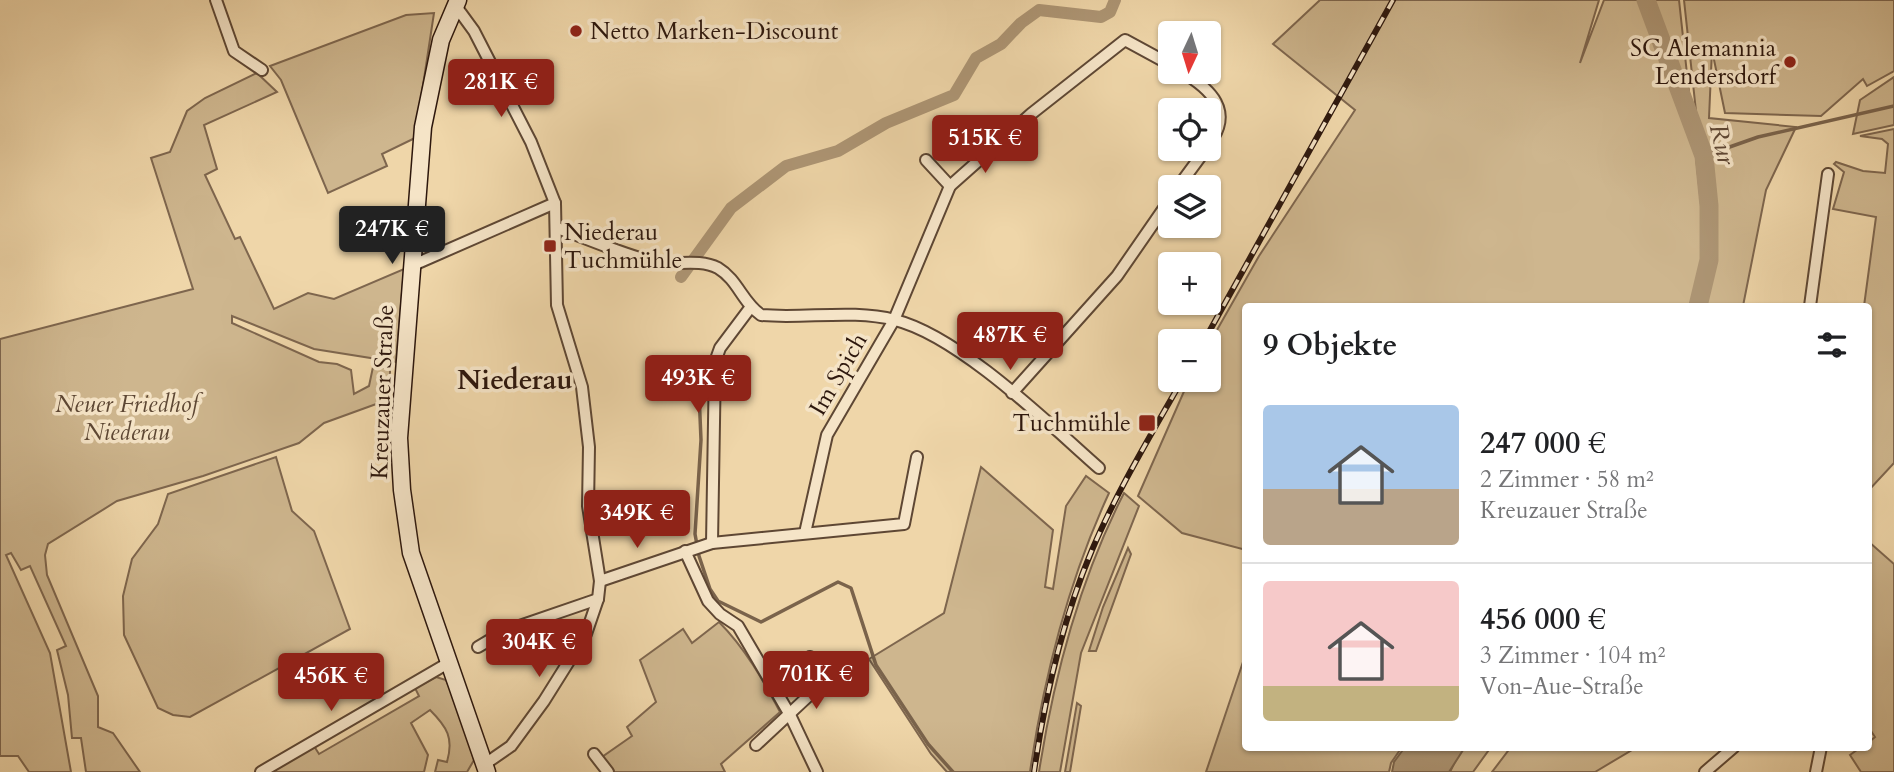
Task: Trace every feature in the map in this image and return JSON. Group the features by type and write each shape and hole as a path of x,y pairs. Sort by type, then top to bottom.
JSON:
{"main road":[{"name":"Kreuzauer Straße","path":"454,2 429,90 411,266 399,438 402,490 411,553 419,584 450,662 486,768"}],"street":[{"path":"216,0 234,51 262,70"},
{"path":"454,2 474,31 531,142 555,203 557,305 582,387 589,447 588,506 600,582 598,599 586,634 544,701 511,746 486,768"},
{"path":"926,160 950,186 1107,52 1125,40 1158,58"},
{"path":"1202,84 1216,98"},
{"path":"1810,303 1828,174"},
{"name":"Im Spich","path":"805,533 827,435 894,320 950,186"},
{"path":"411,266 555,203"},
{"path":"1012,393 1117,276 1158,217"},
{"path":"557,228 653,261 699,263 716,268 739,287 750,308 761,315 865,316 894,320 942,340 1012,393 1099,468"},
{"path":"750,308 720,348 715,362 698,547 708,601 720,614 738,626 790,715 817,772"},
{"path":"600,582 698,547 904,524 918,457"},
{"path":"478,647 505,631 598,599"},
{"path":"756,745 816,689 818,681 810,657"},
{"path":"261,772 450,662"},
{"path":"1705,772 1722,767 1732,751"},
{"path":"1816,772 1820,751"},
{"path":"594,754 608,772"}],"green space":[{"path":"1320,0 1599,0 1580,63 1604,0 1679,0 1707,259 1697,303 1242,303 1242,549 1182,533 1138,496 1184,392 1221,392 1221,329 1218,329 1259,256 1355,110 1273,44"},
{"path":"1684,0 1894,0 1894,71 1867,86 1863,79 1821,116 1725,113 1712,50 1709,118 1796,127 1766,190 1744,303 1703,303 1712,260"},
{"path":"434,13 415,138 382,154 387,166 328,193 281,80 270,66 406,15"},
{"name":"Neuer Friedhof Niederau","path":"257,73 277,92 204,125 217,169 205,175 235,239 240,237 274,309 308,293 334,299 404,269 396,362 314,349 232,316 232,323 319,362 337,364 351,370 354,394 369,386 373,367 390,368 390,399 324,423 299,443 203,476 117,501 48,544 45,555 47,575 98,696 98,727 113,733 140,772 86,772 81,738 72,738 68,695 57,650 66,646 30,566 21,570 11,553 6,555 50,653 71,772 29,772 18,756 0,756 0,339 193,289 151,158 170,152 187,111 205,98"},
{"path":"1894,77 1894,125 1853,134 1860,100"},
{"path":"1894,129 1894,463 1872,487 1872,303 1864,303 1876,217 1833,209 1844,172 1834,164 1836,162 1863,171 1885,173 1888,144 1882,139 1860,136"},
{"path":"276,457 292,511 314,531 350,629 190,717 173,715 158,708 124,635 123,596 132,559 158,524 168,494"},
{"path":"981,467 1053,530 1045,587 1053,589 1066,506 1086,476 1109,493 1081,561 1059,630 1042,700 1030,772 947,772 931,754 869,659 944,613"},
{"path":"1124,493 1139,506 1081,653 1060,772 1039,772 1052,700 1070,629 1094,560"},
{"path":"1872,545 1894,564 1894,772 1861,772 1850,755 1856,751 1872,751 1872,740 1875,737 1872,732"},
{"path":"1128,548 1131,554 1096,651 1089,651 1103,607"},
{"path":"719,622 745,653 780,712 721,764 725,772 614,772 602,757 632,736 627,727 656,702 640,660 683,629 692,643"},
{"path":"1242,665 1242,751 1399,751 1391,763 1389,772 1206,772"},
{"path":"436,677 446,680 460,710 474,760 467,772 435,772 438,760 447,762 450,746 448,733 430,710 411,723 428,755 424,772 269,772 314,746 319,754 419,696 415,688"},
{"path":"1077,703 1081,706 1070,772 1065,772"},
{"path":"1460,751 1488,751 1473,772 1450,772"},
{"path":"1508,751 1630,751 1595,772 1492,772"}],"shaded area":[{"path":"1402,751 1462,751 1449,772 1392,772 1394,762"}],"waterway":[{"path":"681,277 731,208 786,166 838,151 886,123 954,95 976,58 1001,44 1021,23 1039,10 1101,17 1110,12 1115,0"},
{"name":"Rur","path":"1646,0 1704,156 1709,206 1709,260 1699,303"},
{"path":"1704,156 1758,137 1894,106"},
{"path":"698,369 701,440 695,534 710,589 718,601 761,622 838,582 851,588 876,665 928,744 953,772"}],"railway":[{"path":"1211,329 1393,0"},
{"path":"1034,772 1056,659 1081,577 1112,506 1175,392"}],"place":[{"name":"Netto Marken-Discount","path":"576,31"},
{"name":"SC Alemannia Lendersdorf","path":"1790,62"},
{"name":"Niederau Tuchmühle","path":"550,246"},
{"name":"Tuchmühle","path":"1147,423"}],"district":[{"name":"Niederau","path":"515,379"}]}
